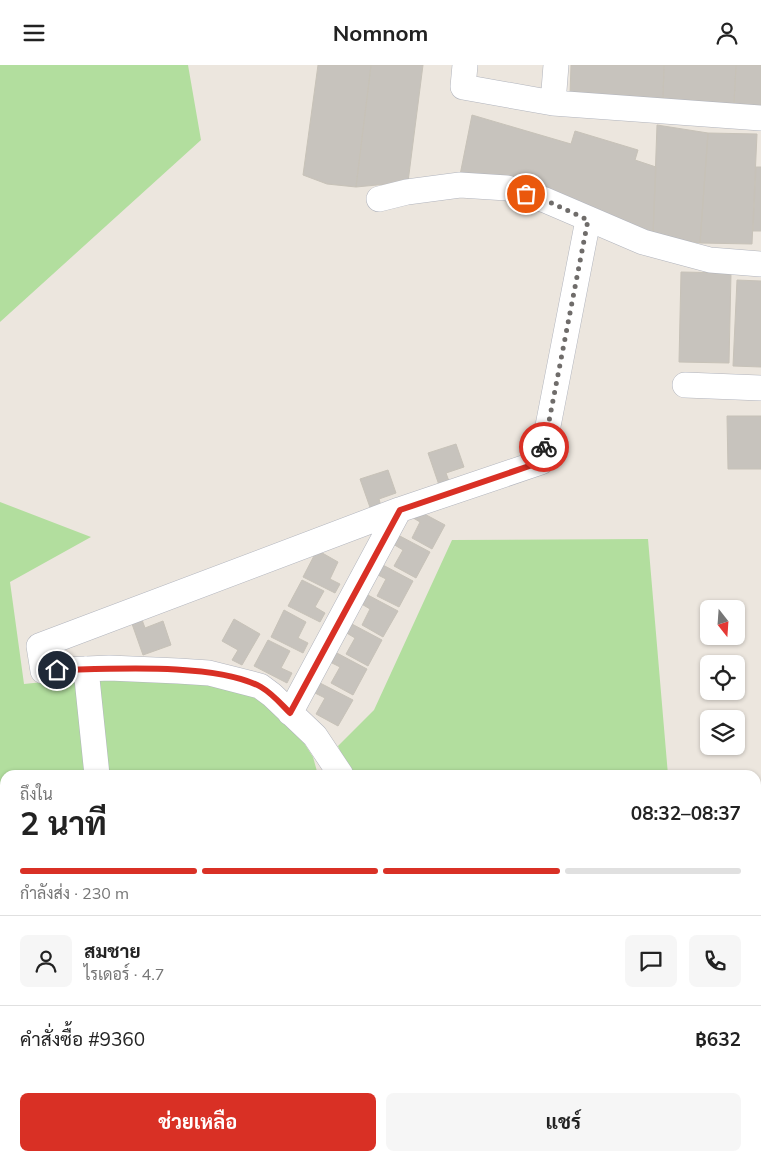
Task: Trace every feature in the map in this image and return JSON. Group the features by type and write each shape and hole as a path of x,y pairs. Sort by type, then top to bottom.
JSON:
{"street":[{"path":"465,65 463,87 553,103 761,118"},
{"path":"553,103 556,65"},
{"path":"379,199 407,192 460,185 507,188 545,200 643,242 710,260 761,264"},
{"path":"338,770 315,736 272,695 260,687 209,673 132,669 43,671 39,646 400,510 541,462 588,220"},
{"path":"685,385 761,388"},
{"path":"290,713 400,510"},
{"path":"86,669 96,770"}],"green space":[{"path":"0,65 188,65 201,140 0,322"},
{"path":"0,502 91,537 10,582 24,684 110,675 149,675 252,691 304,743 313,757 317,770 0,770"},
{"path":"648,539 668,770 349,770 338,746 374,710 452,540"}],"building":[{"path":"318,65 371,65 356,187 327,184 303,175"},
{"path":"371,65 423,65 408,182 356,187"},
{"path":"571,65 664,65 663,99 570,94"},
{"path":"664,65 736,65 734,104 663,99"},
{"path":"736,65 761,65 761,106 734,104"},
{"path":"472,115 571,144 575,131 638,150 635,160 656,167 653,235 460,175"},
{"path":"657,125 708,133 700,243 653,235"},
{"path":"708,133 757,134 752,244 700,243"},
{"path":"756,167 761,167 761,231 753,231"},
{"path":"681,272 731,273 729,363 679,362"},
{"path":"737,280 761,281 761,367 733,366"},
{"path":"727,416 761,416 761,469 728,469"},
{"path":"456,444 464,467 446,473 450,484 440,488 428,453"},
{"path":"388,470 396,493 379,499 382,510 372,513 360,479"},
{"path":"417,510 445,525 432,549 412,538 420,522 410,516"},
{"path":"398,535 430,552 416,578 394,566 403,550 393,544"},
{"path":"317,550 338,562 330,579 340,584 335,593 303,577"},
{"path":"381,564 413,581 399,607 377,596 386,579 376,574"},
{"path":"302,580 324,591 315,607 325,613 320,622 288,606"},
{"path":"366,594 398,611 383,637 362,625 370,609 360,603"},
{"path":"284,610 306,622 298,638 308,643 303,653 271,637"},
{"path":"141,617 145,628 163,621 171,645 143,655 131,621"},
{"path":"234,619 260,634 242,665 232,660 238,650 222,641"},
{"path":"350,623 382,640 368,666 346,654 355,638 345,632"},
{"path":"268,640 290,651 281,668 292,673 287,683 254,666"},
{"path":"335,652 367,669 353,695 331,683 340,667 330,662"},
{"path":"320,683 353,700 338,726 316,714 325,698 315,693"}],"way so far":[{"path":"526,194 545,200 588,220 544,447"}],"route":[{"path":"57,670 125,669 209,673 260,687 272,695 290,713 400,510 541,462 544,447"}]}
